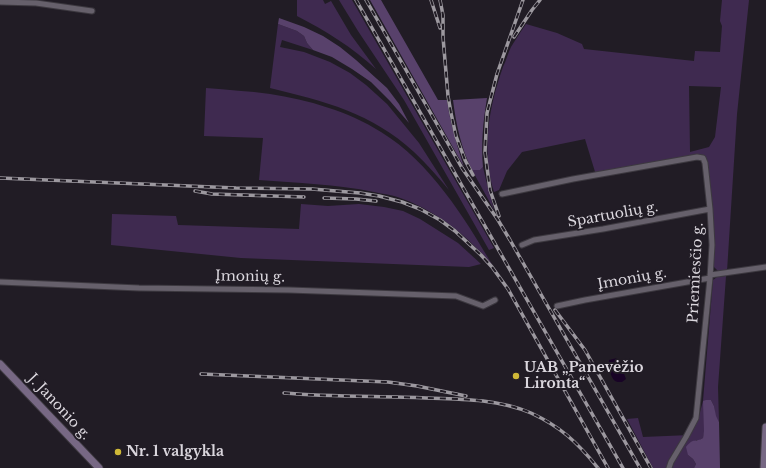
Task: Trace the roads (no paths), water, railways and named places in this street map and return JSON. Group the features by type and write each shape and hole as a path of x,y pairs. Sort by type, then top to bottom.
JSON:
{"main road":[{"name":"J. Janonio g.","path":"0,364 99,468"},
{"path":"764,468 766,427"}],"street":[{"path":"0,2 36,3 92,10"},
{"name":"Priemiesčio g.","path":"502,194 573,178 697,157 703,158 705,163 710,209 712,244 696,418 669,468"},
{"name":"Spartuolių g.","path":"522,245 534,240 710,209"},
{"name":"Įmonių g.","path":"557,306 710,276 766,267"},
{"name":"Įmonių g.","path":"0,282 139,288 289,290 456,296 483,306 495,300"}],"railway":[{"path":"356,0 623,468"},
{"path":"366,0 462,168 510,240 640,468"},
{"path":"431,0 440,28"},
{"path":"440,0 443,15 443,37 448,96 451,113 456,136 465,160 473,175"},
{"path":"499,216 490,190 485,152 487,113 497,74 523,0"},
{"path":"514,37 540,0"},
{"path":"0,178 236,188 312,189 379,196 402,202 420,209 440,220 455,231 492,267 508,289 608,468"},
{"path":"195,191 212,194 304,197"},
{"path":"324,198 376,201"},
{"path":"555,310 585,350 651,468"},
{"path":"201,374 388,382 466,396"},
{"path":"284,393 466,399 506,405 518,408 542,418 560,430 583,450 598,468"}],"place":[{"name":"UAB „Panevėžio Lironta“","path":"516,376"},
{"name":"Nr. 1 valgykla","path":"118,452"}]}
